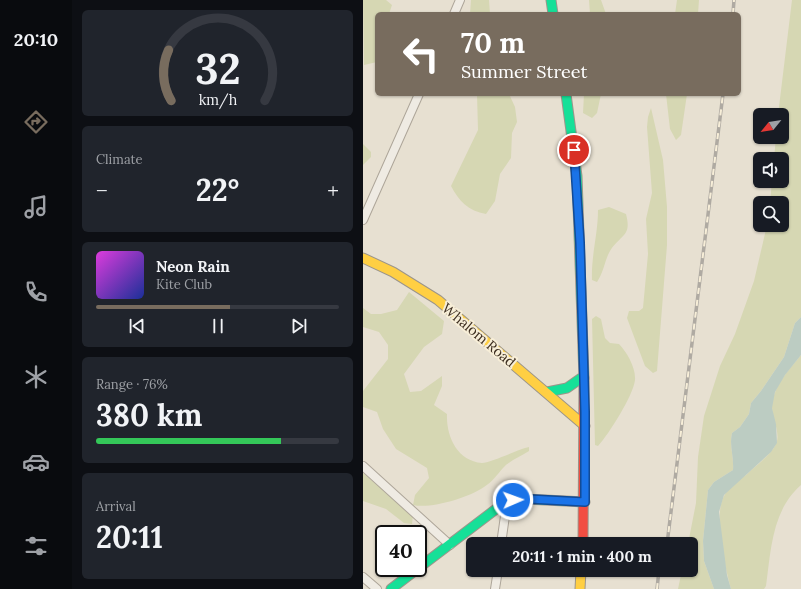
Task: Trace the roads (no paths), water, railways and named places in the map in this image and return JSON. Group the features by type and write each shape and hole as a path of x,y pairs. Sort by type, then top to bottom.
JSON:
{"main road":[{"path":"551,0 553,12"},
{"path":"566,96 579,200 585,426 583,537"},
{"name":"Whalom Road","path":"363,258 393,272 437,300 547,392 585,426"},
{"path":"547,392 557,392 567,389 584,376"},
{"path":"391,589 450,545 492,511 507,502 525,499 585,502"},
{"path":"580,589 581,577"}],"street":[{"path":"455,12 460,0"},
{"path":"363,220 418,96"},
{"path":"363,466 450,545"},
{"path":"502,537 507,502"},
{"path":"363,577 377,589"},
{"path":"495,589 497,577"}],"railway":[{"path":"733,12 734,0"},
{"path":"668,537 723,96"},
{"path":"657,589 658,577"}]}
